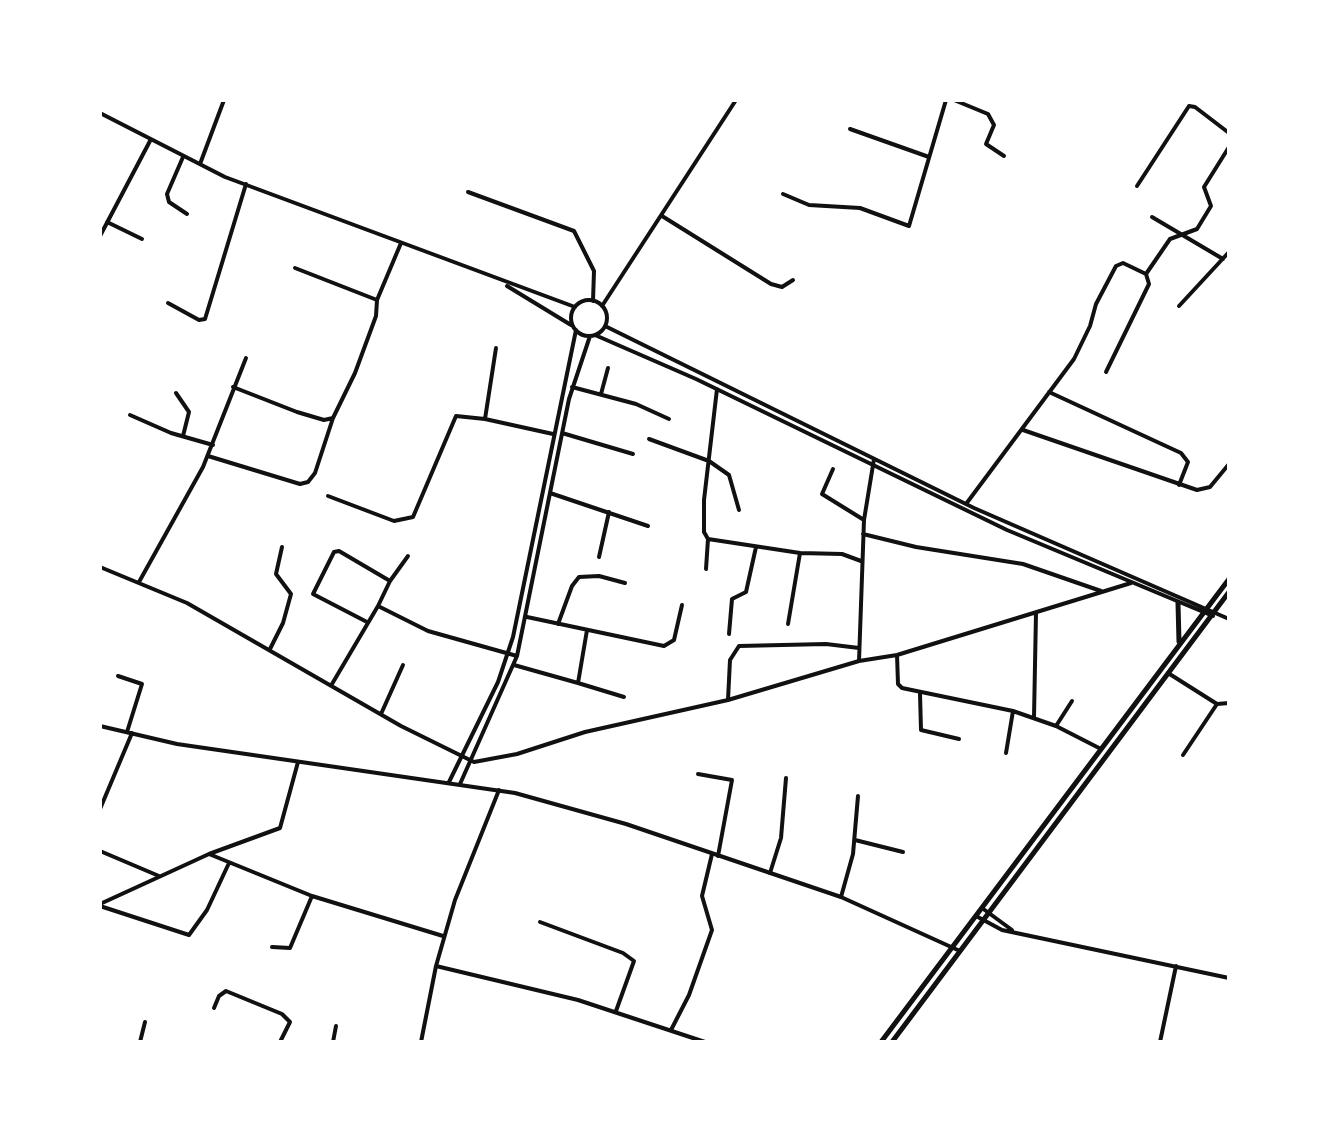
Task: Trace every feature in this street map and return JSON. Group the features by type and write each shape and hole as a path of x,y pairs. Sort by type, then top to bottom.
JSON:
{"main road":[{"path":"881,1042 1229,579"},
{"path":"892,1042 1229,592"},
{"path":"1178,603 1179,644"}],"street":[{"path":"200,164 224,100"},
{"path":"602,306 736,100"},
{"path":"783,194 809,205 860,208 907,227 946,100"},
{"path":"954,100 988,114 994,125 986,144 1004,156"},
{"path":"1137,186 1189,106 1195,107 1229,133"},
{"path":"100,113 150,141 246,184 502,282 575,307 593,301 602,306 606,315 605,326 592,336 572,387 517,656 460,784"},
{"path":"850,129 929,157"},
{"path":"100,236 150,141"},
{"path":"1146,274 1170,239 1194,232 1211,206 1204,187 1229,147"},
{"path":"183,156 167,194 169,202 187,214"},
{"path":"168,303 199,320 205,319 246,184"},
{"path":"468,192 574,231 594,271 593,301"},
{"path":"661,215 771,284 782,287 793,280"},
{"path":"1152,217 1223,259"},
{"path":"107,222 142,239"},
{"path":"208,456 300,484 308,482 315,473 333,418 355,373 376,316 377,300 401,243"},
{"path":"1179,306 1229,252"},
{"path":"966,504 1023,430 1083,342 1096,304 1116,266 1123,263 1146,274 1149,284 1106,372"},
{"path":"295,268 377,300"},
{"path":"502,282 575,328 717,389 1014,534 1178,603 1229,619"},
{"path":"449,782 479,723 508,654 575,328 571,317 575,307"},
{"path":"605,326 966,504 1204,611"},
{"path":"485,419 496,348"},
{"path":"139,582 208,456 246,358"},
{"path":"601,394 608,368"},
{"path":"233,387 297,412 324,420 333,418"},
{"path":"572,387 601,394 669,419"},
{"path":"706,569 708,539 704,521 717,389"},
{"path":"1049,392 1181,453 1188,462 1179,485"},
{"path":"176,393 189,412 183,436"},
{"path":"130,415 213,445"},
{"path":"328,496 394,521 413,517 456,416 553,434"},
{"path":"1023,430 1179,485 1207,489 1229,464"},
{"path":"562,433 633,454"},
{"path":"649,439 709,461 732,477 739,510"},
{"path":"859,661 864,520 874,459"},
{"path":"833,469 822,494 864,520"},
{"path":"550,493 648,526"},
{"path":"599,557 609,512"},
{"path":"863,534 916,547 1023,564 1104,592"},
{"path":"708,539 800,553 842,554 861,561"},
{"path":"270,649 283,623 291,594 276,574 282,547"},
{"path":"729,634 732,599 746,592 756,547"},
{"path":"367,622 313,594 330,557 339,551 390,581"},
{"path":"788,624 800,553"},
{"path":"332,684 390,581 408,556"},
{"path":"101,568 187,603 471,762 517,754 585,732 728,700 859,661 897,655 1131,583"},
{"path":"558,624 572,586 579,577 599,576 625,583"},
{"path":"527,617 669,645 676,633 682,605"},
{"path":"378,606 428,631 517,656"},
{"path":"1034,717 1036,613"},
{"path":"578,683 587,630"},
{"path":"728,700 730,660 739,646 826,644 859,648"},
{"path":"897,655 898,684 920,694 1034,717 1101,749"},
{"path":"381,714 403,665"},
{"path":"514,665 624,697"},
{"path":"1168,673 1217,704 1229,703"},
{"path":"100,809 129,733 142,684 118,676"},
{"path":"920,694 921,730 959,739"},
{"path":"1056,726 1072,701"},
{"path":"1183,755 1217,704"},
{"path":"1006,753 1013,711"},
{"path":"479,723 488,726"},
{"path":"100,726 298,762 499,790 612,820 841,897 961,952"},
{"path":"100,905 209,854 280,828 298,762"},
{"path":"671,1030 689,995 712,930 702,908 702,896 732,780 698,774"},
{"path":"770,873 781,838 786,778"},
{"path":"421,1042 443,936 499,790"},
{"path":"841,897 855,840 858,796"},
{"path":"855,840 903,852"},
{"path":"100,851 159,876"},
{"path":"209,854 312,896 443,936"},
{"path":"100,905 189,935 207,910 229,863"},
{"path":"272,947 290,948 312,896"},
{"path":"982,908 1014,932"},
{"path":"976,916 1014,932 1229,978"},
{"path":"540,922 623,953 634,961 616,1011"},
{"path":"1160,1042 1176,965"},
{"path":"436,966 616,1011 705,1042"},
{"path":"214,1008 219,996 226,991 282,1014 290,1022 280,1042"},
{"path":"140,1042 145,1022"},
{"path":"333,1042 336,1026"}]}
